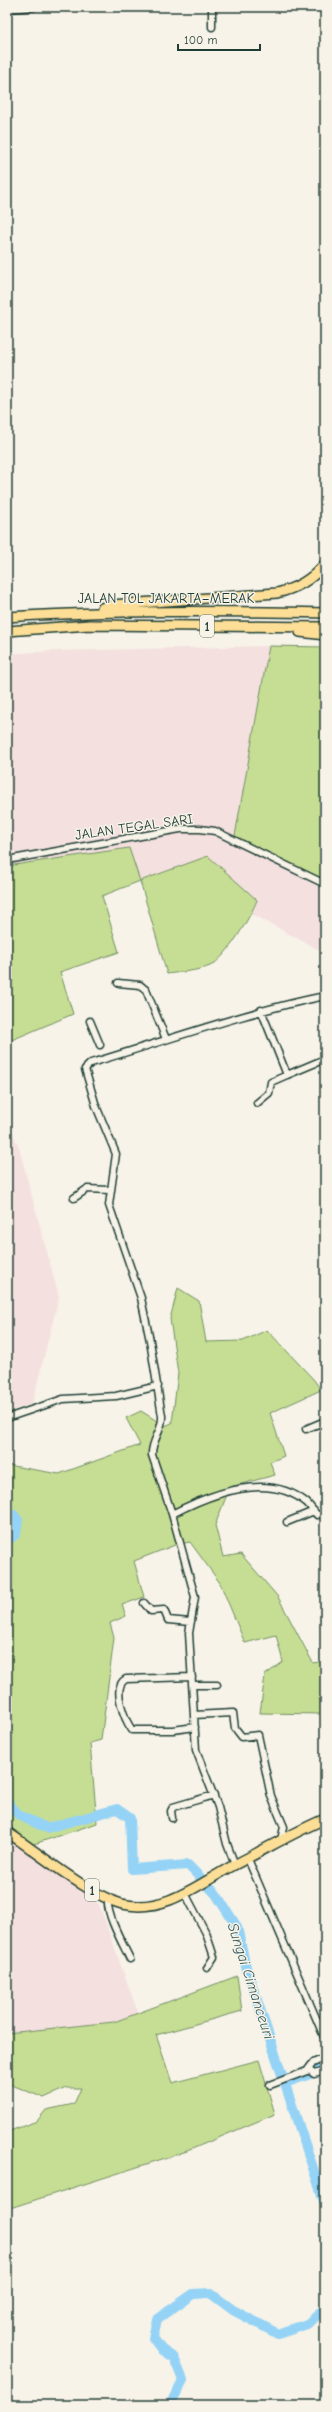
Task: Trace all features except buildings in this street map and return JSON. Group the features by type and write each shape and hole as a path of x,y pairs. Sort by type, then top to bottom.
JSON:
{"highway":[{"path":"91,612 111,605 277,593 294,589 305,583 325,564"},
{"name":"JALAN TOL JAKARTA–MERAK","path":"7,617 91,612 186,610 325,613"},
{"path":"89,625 325,635"},
{"name":"JALAN TOL JAKARTA–MERAK","path":"7,631 89,625 325,627"},
{"name":"1","path":"7,1832 81,1883 108,1899 122,1904 153,1906 187,1892 283,1839 325,1819"},
{"name":"1","path":"283,1839 325,1823"}],"street":[{"path":"7,9 34,7"},
{"path":"212,7 212,27"},
{"name":"JALAN TEGAL SARI","path":"7,860 180,829 200,829 225,835 325,884"},
{"path":"118,983 140,985 146,990 166,1039"},
{"path":"231,1867 227,1844 214,1795 199,1763 194,1727 193,1685 188,1633 195,1597 172,1514 152,1455 152,1445 162,1424 158,1386 140,1298 109,1205 109,1190 115,1169 116,1154 96,1106 85,1069 91,1063 105,1058 261,1010 325,996"},
{"path":"261,1010 287,1075"},
{"path":"90,1021 105,1058"},
{"path":"257,1103 270,1093 271,1082 325,1059"},
{"path":"74,1198 87,1189 109,1190"},
{"path":"7,1418 63,1400 116,1396 158,1386"},
{"path":"306,1429 325,1421"},
{"path":"172,1514 206,1498 263,1486 277,1489 299,1498 317,1515 325,1514"},
{"path":"287,1522 314,1511"},
{"path":"144,1603 151,1611 164,1610 168,1620 190,1622"},
{"path":"192,1677 126,1678 121,1682 119,1690 122,1712 132,1730 173,1730 194,1727"},
{"path":"193,1685 217,1685"},
{"path":"194,1715 233,1713 235,1728 242,1736 258,1735 271,1796 284,1827 283,1839"},
{"path":"172,1818 171,1811 173,1807 214,1795"},
{"path":"248,1859 325,2040"},
{"path":"187,1892 212,1946 214,1957 207,1968"},
{"path":"108,1899 107,1904 113,1921 130,1959"},
{"path":"310,2072 311,2064 325,2058"},
{"path":"270,2085 310,2072 325,2071"}],"shaded area":[{"path":"269,646 235,836 325,880 325,953 252,914 257,900 208,856 139,881 129,848 7,866 7,654 51,651"},
{"path":"7,1119 19,1148 59,1297 32,1404 7,1412"},
{"path":"7,1821 25,1847 99,1904 138,2013 114,2022 7,2033"}],"green space":[{"path":"269,646 325,647 325,880 235,836"},
{"path":"129,848 140,881 102,896 119,952 60,972 73,1014 7,1042 7,866"},
{"path":"208,856 257,900 237,936 216,962 210,966 200,969 167,974 140,881"},
{"path":"178,1288 199,1301 206,1342 243,1341 267,1330 314,1380 321,1390 270,1413 284,1456 270,1462 275,1475 230,1487 215,1525 223,1557 241,1554 278,1597 313,1663 325,1661 325,1714 260,1713 265,1675 283,1662 276,1635 245,1643 220,1583 190,1542 175,1545 134,1561 144,1597 122,1605 126,1616 110,1623 114,1638 101,1740 90,1743 97,1823 25,1847 7,1821 7,1465 59,1474 140,1445 126,1418 141,1411 165,1426 172,1423 178,1373 170,1319"},
{"path":"237,1976 242,2011 156,2035 172,2083 259,2060 275,2114 187,2151 7,2209 7,2132 37,2121 46,2110 74,2104 81,2088 66,2088 44,2098 7,2083 7,2033 114,2022"}],"waterway":[{"path":"7,1514 14,1515 18,1520 16,1534 7,1541"},
{"name":"Sungai Cimanceuri","path":"7,1802 20,1816 47,1828 117,1809 130,1818 132,1869 188,1865 216,1894 237,1927 246,1967 325,2204"},
{"path":"285,2083 321,2070"},
{"name":"Sungai Cimanceuri","path":"170,2405 183,2380 174,2358 162,2350 153,2338 157,2319 193,2294 210,2293 233,2310 278,2334 307,2324 325,2309"}]}
